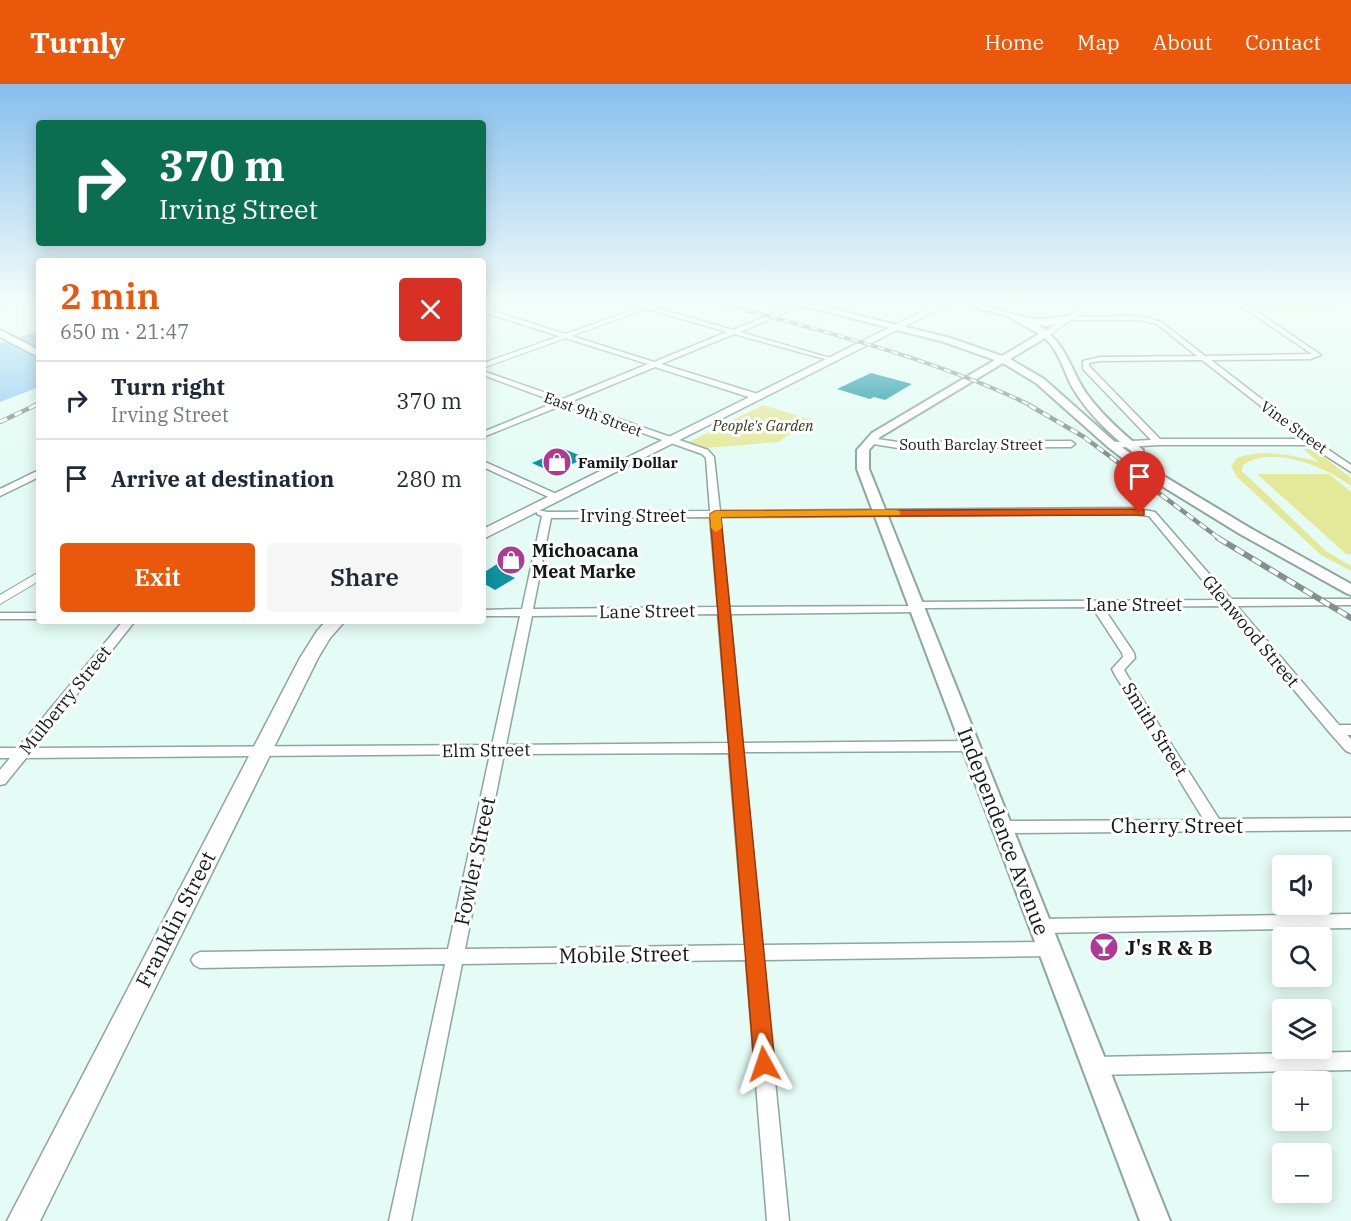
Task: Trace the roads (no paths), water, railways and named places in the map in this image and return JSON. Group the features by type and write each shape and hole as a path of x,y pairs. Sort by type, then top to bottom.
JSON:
{"main road":[{"path":"486,534 540,512 558,498 844,355"},
{"path":"992,355 1040,381 1112,445 1148,472 1345,587"},
{"path":"870,441 876,435 1010,355"},
{"path":"1062,355 1087,401 1128,443 1180,483 1309,566"},
{"name":"Independence Avenue","path":"870,441 863,450 863,469 1155,1221"},
{"name":"Franklin Street","path":"22,1221 260,752 315,647 334,624"}],"street":[{"path":"486,365 513,355"},
{"path":"624,355 758,397"},
{"path":"486,434 679,355"},
{"path":"816,355 834,360"},
{"name":"Vine Street","path":"1199,355 1311,442 1351,469"},
{"path":"1158,442 1084,364 1088,361 1317,355"},
{"name":"East 9th Street","path":"486,375 705,452 710,457 715,514"},
{"name":"South Barclay Street","path":"870,441 898,445 1071,444"},
{"path":"1112,445 1158,442 1311,442"},
{"path":"486,465 558,498"},
{"path":"0,493 36,475"},
{"name":"Irving Street","path":"540,512 715,514 1133,512 1152,514"},
{"name":"Fowler Street","path":"399,1221 526,612 540,512"},
{"path":"715,514 778,1221"},
{"name":"Glenwood Street","path":"1152,514 1351,748"},
{"path":"0,600 36,578"},
{"name":"Lane Street","path":"486,613 1351,602"},
{"path":"486,604 526,612"},
{"name":"Smith Street","path":"1095,604 1128,653 1129,658 1119,669 1121,675 1215,825"},
{"path":"0,616 36,616"},
{"name":"Mulberry Street","path":"0,780 127,624"},
{"path":"1335,730 1351,730"},
{"name":"Elm Street","path":"0,753 972,746"},
{"name":"Cherry Street","path":"1002,827 1351,824"},
{"path":"1040,926 1351,921"},
{"name":"Mobile Street","path":"200,960 1048,949"},
{"path":"1094,1066 1351,1061"}],"water":[{"path":"0,355 36,355 36,388 0,402"}],"railway":[{"path":"901,355 956,374 1032,406"},
{"path":"0,422 36,405"},
{"path":"1029,405 1084,437 1220,539"},
{"path":"1218,538 1351,618"}],"place":[{"name":"Family Dollar","path":"557,462"},
{"name":"Michoacana Meat Marke","path":"511,560"},
{"name":"J's R & B","path":"1104,947"}],"park label":[{"name":"People's Garden","path":"763,425"}]}
